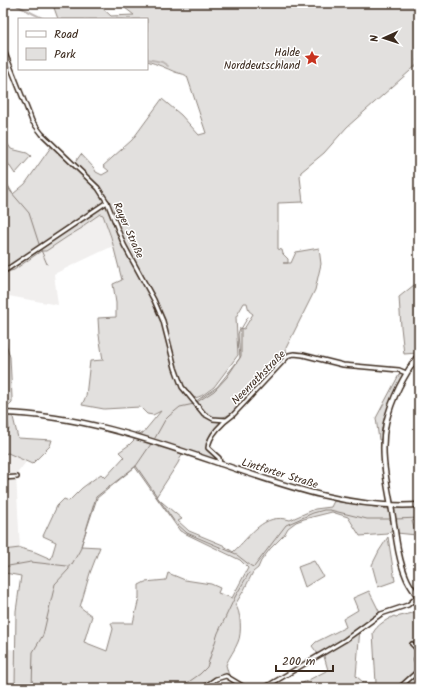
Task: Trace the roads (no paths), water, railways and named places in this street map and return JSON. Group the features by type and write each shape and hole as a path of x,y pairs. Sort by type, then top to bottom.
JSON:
{"main road":[{"path":"418,597 409,583 403,569 390,505 384,458 386,424 390,407 406,373 419,354"},
{"name":"Lintforter Straße","path":"3,413 59,418 114,430 155,442 302,491 346,501 390,505 419,505"},
{"path":"389,494 394,501 401,505"}],"street":[{"name":"Rayer Straße","path":"3,48 32,121 42,134 98,188 107,202 130,258 154,300 163,321 180,383 204,414 213,419 226,420"},
{"path":"3,272 107,202"},
{"name":"Neenrathstraße","path":"220,464 219,458 209,450 208,445 212,436 288,356 292,354 303,355 343,365 399,370 406,373"},
{"path":"3,478 17,477"},
{"path":"264,688 345,640 384,612 408,605 418,597"},
{"path":"399,688 419,670 416,659 419,652 412,644"},
{"path":"203,688 216,679 226,676 246,688"}],"waterway":[{"path":"15,3 42,18"},
{"path":"148,59 162,62 168,66"},
{"path":"3,180 29,213 39,244"},
{"path":"41,250 47,264"},
{"path":"155,438 165,420 169,416 180,407 194,404 214,391 227,377 241,356 241,329 248,317"},
{"path":"3,567 31,562 67,566 72,564 80,550 96,497 136,466 151,444"},
{"path":"136,466 174,521"},
{"path":"237,555 254,567 286,525 313,513 324,510 330,510 367,519 391,519"},
{"path":"396,519 419,518"},
{"path":"415,519 419,536"},
{"path":"176,523 187,533 236,554"},
{"path":"32,688 33,652 43,635 55,584 69,569 69,566"},
{"path":"180,688 200,674 207,667 218,633 235,597 249,573"}],"place":[{"name":"Halde Norddeutschland","path":"312,58"}]}
